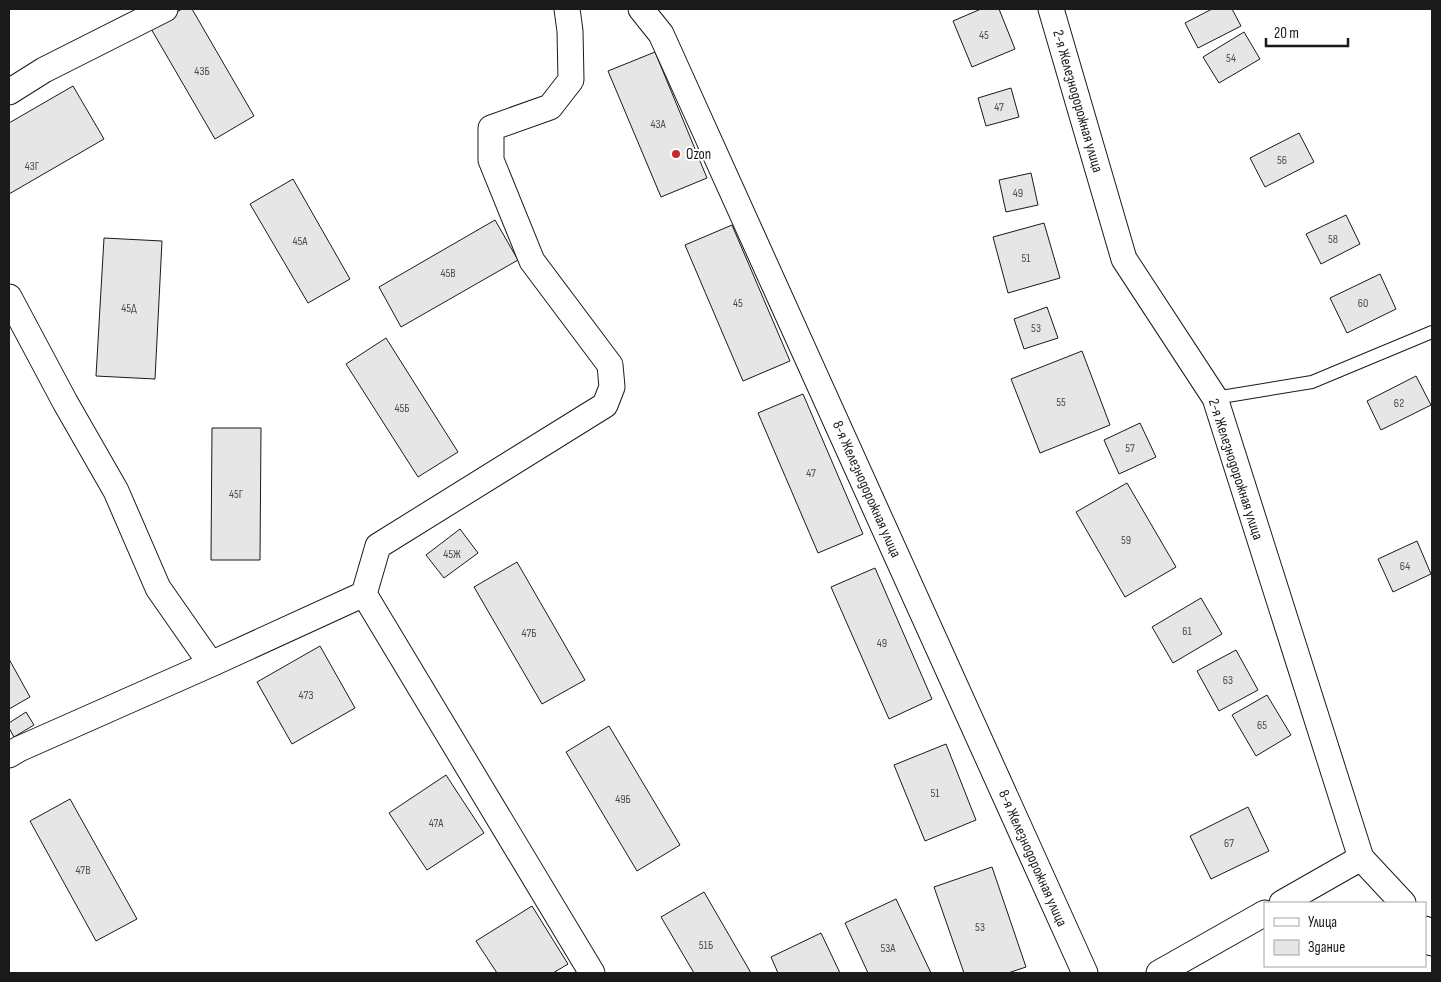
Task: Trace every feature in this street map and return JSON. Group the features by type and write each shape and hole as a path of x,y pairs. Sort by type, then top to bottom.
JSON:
{"street":[{"path":"9,92 44,70 165,9"},
{"path":"567,9 570,31 571,80 550,108 491,128 491,160 532,261 610,365 612,387 605,405 378,546 364,594 592,973"},
{"name":"8-я Железнодорожная улица","path":"641,9 661,34 1086,973"},
{"name":"2-я Железнодорожная улица","path":"1051,9 1124,259 1215,398 1361,858 1402,902"},
{"path":"9,297 65,402 116,490 158,588 211,664"},
{"path":"9,755 364,594"},
{"path":"1284,902 1361,858"},
{"path":"1159,973 1264,914"},
{"path":"1426,931 1432,943"}],"lane":[{"path":"1215,398 1312,382 1432,332"}],"building":[{"path":"182,9 192,9 254,116 215,139 150,27"},
{"path":"981,9 999,9 1015,49 972,67 953,21"},
{"path":"1212,9 1232,9 1241,26 1198,48 1185,23"},
{"path":"1244,32 1260,59 1219,83 1203,57"},
{"path":"655,52 707,178 661,197 608,71"},
{"path":"73,86 104,139 9,194 9,123"},
{"path":"1011,88 1019,117 986,126 978,98"},
{"path":"1299,133 1314,162 1265,187 1250,158"},
{"path":"1031,173 1038,205 1006,212 999,180"},
{"path":"293,179 350,279 308,303 250,204"},
{"path":"1346,215 1360,244 1321,264 1306,234"},
{"path":"495,220 518,260 401,327 379,287"},
{"path":"1044,223 1060,278 1008,293 993,237"},
{"path":"732,225 790,361 743,381 685,245"},
{"path":"104,238 162,241 155,379 96,376"},
{"path":"1380,274 1396,309 1347,333 1330,298"},
{"path":"1047,307 1058,338 1024,349 1014,319"},
{"path":"386,338 458,452 418,477 346,364"},
{"path":"1082,351 1110,425 1040,453 1011,379"},
{"path":"1416,376 1431,405 1381,430 1367,401"},
{"path":"803,394 863,534 818,553 758,413"},
{"path":"1140,423 1156,457 1119,474 1104,440"},
{"path":"212,428 261,428 260,560 211,560"},
{"path":"1127,483 1176,567 1125,597 1076,512"},
{"path":"460,529 478,553 444,578 426,555"},
{"path":"1417,541 1431,574 1393,592 1378,559"},
{"path":"517,562 585,680 542,704 474,587"},
{"path":"875,568 932,699 889,719 831,587"},
{"path":"1201,598 1222,634 1173,663 1152,627"},
{"path":"320,646 355,708 292,744 257,682"},
{"path":"1236,650 1258,690 1219,711 1197,671"},
{"path":"9,659 30,697 9,709"},
{"path":"1267,695 1291,735 1256,756 1232,715"},
{"path":"26,712 34,725 14,737 9,728 9,723"},
{"path":"609,726 680,845 637,871 566,752"},
{"path":"946,744 976,820 925,841 894,765"},
{"path":"446,775 484,833 427,870 389,813"},
{"path":"70,799 137,919 96,941 30,821"},
{"path":"1248,807 1269,851 1211,879 1190,836"},
{"path":"992,867 1026,967 1008,973 964,973 934,887"},
{"path":"704,892 751,973 694,973 661,917"},
{"path":"896,899 931,973 868,973 845,923"},
{"path":"532,906 568,964 553,973 497,973 476,941"},
{"path":"821,933 840,973 778,973 771,957"}],"place":[{"name":"Ozon","path":"676,154"}]}
